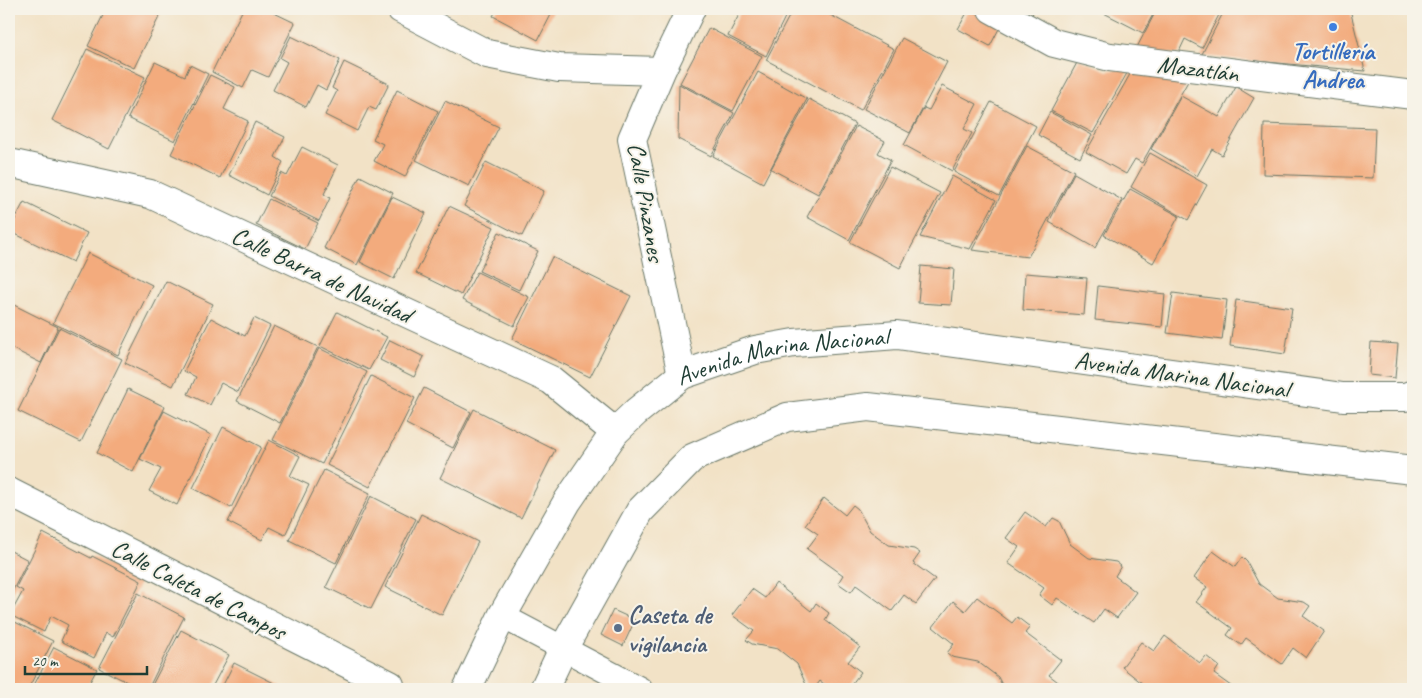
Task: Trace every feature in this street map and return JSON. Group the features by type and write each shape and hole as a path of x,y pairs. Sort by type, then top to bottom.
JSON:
{"street":[{"path":"401,9 487,54 559,68 660,71"},
{"name":"Calle Pinzanes","path":"682,375 632,139 660,71 690,9"},
{"name":"Mazatlán","path":"992,9 1054,43 1110,57 1413,95"},
{"name":"Calle Barra de Navidad","path":"9,163 150,194 551,380 615,432"},
{"name":"Avenida Marina Nacional","path":"467,689 502,616 567,502 615,432 636,412 682,375 755,350 794,343 898,335 1343,397 1405,397 1413,394"},
{"path":"544,689 563,649 640,511 692,458 787,416 868,407 1413,470"},
{"name":"Calle Caleta de Campos","path":"9,492 390,685"}],"lane":[{"path":"502,616 640,689"}],"building":[{"path":"106,9 163,9 134,68 88,46"},
{"path":"243,9 266,9 295,23 268,77 252,70 243,88 212,72"},
{"path":"497,9 554,9 538,40 493,16"},
{"path":"742,9 789,9 766,56 728,36"},
{"path":"793,9 819,9 894,49 861,110 766,60"},
{"path":"969,9 1001,25 990,46 958,29"},
{"path":"1008,9 1035,9 1029,20"},
{"path":"1096,9 1156,9 1143,33"},
{"path":"1157,9 1222,9 1202,48 1185,39 1178,54 1135,51"},
{"path":"1225,9 1279,10 1249,13 1306,9 1350,9 1365,71 1201,56"},
{"path":"709,28 762,56 733,111 680,83"},
{"path":"291,36 340,60 326,90 317,85 306,107 273,90 287,62 280,58"},
{"path":"902,38 947,62 910,133 864,109"},
{"path":"87,49 145,77 109,149 52,120"},
{"path":"1079,59 1107,71 1130,68 1093,133 1051,111"},
{"path":"155,62 185,76 190,65 208,74 175,141 128,118"},
{"path":"344,62 389,84 376,110 369,107 357,131 325,115 337,91 332,88"},
{"path":"1133,69 1191,76 1142,163 1135,159 1126,174 1086,152"},
{"path":"758,72 807,99 763,183 713,156"},
{"path":"210,75 235,87 224,109 248,121 220,178 171,154"},
{"path":"679,84 734,113 711,156 678,139"},
{"path":"942,86 977,104 964,129 972,133 952,171 904,145 924,108 929,110"},
{"path":"1236,87 1254,98 1222,155 1212,149 1197,176 1151,149 1181,96 1219,117"},
{"path":"397,90 438,111 405,177 374,161 383,144 373,139"},
{"path":"809,99 855,124 818,194 771,169"},
{"path":"445,101 499,127 469,186 416,160"},
{"path":"991,102 1036,126 999,196 954,172"},
{"path":"1050,112 1092,135 1080,158 1038,135"},
{"path":"255,122 285,137 275,157 283,162 267,195 229,175"},
{"path":"1264,124 1375,128 1373,178 1263,174"},
{"path":"856,126 885,141 878,153 891,160 849,240 807,217"},
{"path":"1027,146 1074,171 1028,257 972,250"},
{"path":"302,147 338,165 324,194 330,198 319,221 269,196 281,173 287,176"},
{"path":"1150,153 1207,185 1188,220 1131,187"},
{"path":"486,162 544,191 522,236 464,206"},
{"path":"890,167 940,193 900,268 850,242"},
{"path":"1074,173 1122,200 1095,248 1049,222"},
{"path":"360,176 393,193 357,265 324,248"},
{"path":"952,176 996,200 970,249 920,237"},
{"path":"1130,189 1179,216 1153,263 1104,235"},
{"path":"392,197 426,213 394,279 360,262"},
{"path":"269,199 318,223 305,249 256,225"},
{"path":"24,202 87,233 73,262 9,231"},
{"path":"449,206 494,227 461,295 416,273"},
{"path":"499,232 538,251 519,290 479,271"},
{"path":"88,253 152,285 118,355 53,323"},
{"path":"552,257 631,296 590,377 512,339"},
{"path":"921,266 954,269 951,305 918,303"},
{"path":"477,272 529,297 514,326 462,300"},
{"path":"1025,273 1087,278 1084,315 1023,310"},
{"path":"166,281 213,304 173,386 125,363"},
{"path":"1098,286 1165,294 1162,327 1095,320"},
{"path":"1173,293 1227,300 1222,340 1167,333"},
{"path":"1236,300 1292,308 1285,354 1230,346"},
{"path":"14,305 58,327 41,363 9,347 9,316"},
{"path":"337,312 387,337 369,370 320,346"},
{"path":"211,318 245,336 254,318 270,326 238,392 221,383 210,405 188,394 196,377 184,371"},
{"path":"274,326 318,347 280,423 237,401"},
{"path":"59,328 122,359 81,442 18,411"},
{"path":"390,340 424,357 414,377 380,360"},
{"path":"1371,342 1398,344 1395,378 1369,375"},
{"path":"319,348 367,372 322,464 273,440"},
{"path":"371,376 415,398 370,487 327,465"},
{"path":"424,388 471,412 453,448 406,424"},
{"path":"128,389 165,407 133,472 97,453"},
{"path":"474,409 555,450 521,518 440,478"},
{"path":"164,411 211,435 177,505 149,491 161,469 140,459"},
{"path":"223,427 261,447 231,508 193,488"},
{"path":"269,440 300,456 290,476 309,485 285,535 269,527 262,540 228,522"},
{"path":"324,470 370,493 336,563 289,540"},
{"path":"371,496 416,519 371,609 326,587"},
{"path":"824,498 845,515 853,505 858,509 870,531 889,545 914,549 920,553 913,563 935,579 916,604 904,595 892,611 856,585 851,592 838,583 843,575 807,549 818,534 805,525"},
{"path":"1025,512 1046,527 1053,518 1059,521 1070,544 1089,558 1116,562 1121,566 1115,576 1136,592 1117,618 1104,609 1094,623 1057,598 1052,605 1039,595 1044,588 1008,563 1019,547 1006,538"},
{"path":"421,514 478,542 442,615 385,587"},
{"path":"43,533 141,581 113,637 106,633 94,658 61,641 68,625 51,616 44,632 10,615 23,591 16,587"},
{"path":"9,550 28,560 9,598"},
{"path":"1213,551 1235,567 1242,557 1247,562 1259,584 1278,598 1304,602 1310,606 1303,616 1324,631 1306,658 1293,648 1282,664 1246,638 1241,645 1227,635 1232,628 1196,602 1207,587 1194,578"},
{"path":"776,583 811,611 816,603 829,613 825,620 860,647 848,662 861,672 848,689 831,689 820,681 814,689 811,689 807,687 797,664 778,649 752,644 746,640 754,631 732,615 752,589 765,598"},
{"path":"138,593 184,617 148,689 141,689 99,668"},
{"path":"977,597 1012,623 1017,617 1030,627 1025,633 1061,660 1049,675 1062,685 1058,689 1004,689 998,677 978,662 952,657 947,653 954,644 933,627 953,601 965,611"},
{"name":"Caseta de vigilancia","path":"613,610 635,620 623,646 601,635"},
{"path":"9,619 53,641 28,689 9,689"},
{"path":"181,630 229,655 211,689 160,689 152,685"},
{"path":"1165,636 1200,663 1206,656 1219,666 1214,674 1235,689 1139,689 1143,684 1122,667 1141,642 1154,651"},
{"path":"54,647 97,669 86,689 32,689"},
{"path":"234,663 286,689 221,689"}],"place":[{"name":"Tortillería Andrea","path":"1333,27"},
{"name":"Caseta de vigilancia","path":"618,628"}]}
